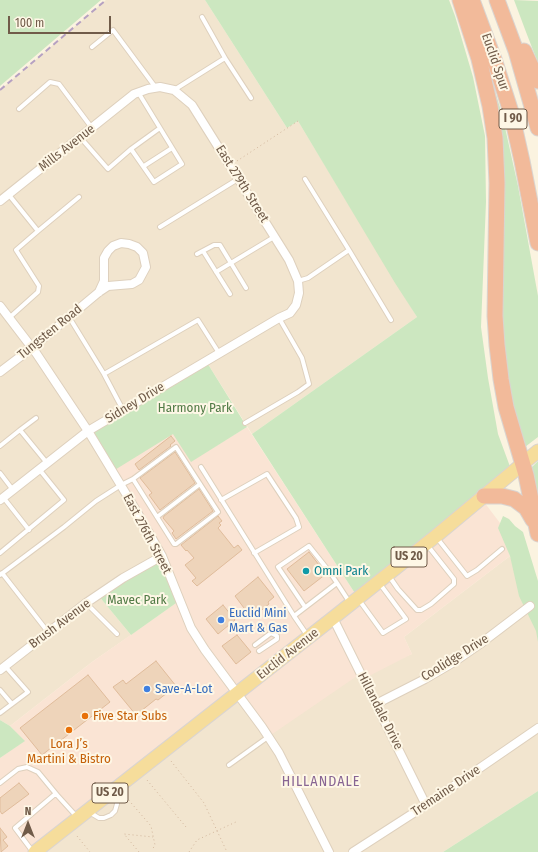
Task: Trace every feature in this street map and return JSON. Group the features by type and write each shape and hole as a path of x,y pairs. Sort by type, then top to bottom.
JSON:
{"highway":[{"path":"460,0 479,59 490,106 494,133 497,183 495,276 496,345 503,394 523,464 536,518 538,535"},
{"name":"Euclid Spur","path":"472,0 496,62 511,112 524,167 538,243"},
{"path":"498,2 529,60 538,81"},
{"name":"Euclid Spur","path":"498,2 516,51 538,128"},
{"path":"484,496 509,498 522,504 530,514 538,535"}],"main road":[{"name":"Euclid Avenue","path":"34,852 333,618 431,540 538,451"}],"street":[{"path":"136,93 160,87 174,90"},
{"name":"East 279th Street","path":"174,90 192,105 289,260 298,281 299,293 296,305 290,313 279,318"},
{"name":"Mills Avenue","path":"0,201 136,93"},
{"name":"Tungsten Road","path":"0,372 108,286 132,284 139,280 146,267 143,253 137,247 121,243 108,251 104,258 104,281 99,292"},
{"name":"East 276th Street","path":"0,306 33,347 88,431 121,485 162,556 191,628 199,642 268,736 329,852"},
{"name":"Sidney Drive","path":"2,499 88,431 279,318"},
{"name":"Brush Avenue","path":"3,668 86,603 123,578 162,556"},
{"name":"Coolidge Drive","path":"376,704 425,679 454,662 530,606"},
{"name":"Hillandale Drive","path":"333,618 426,805"},
{"name":"Tremaine Drive","path":"353,852 426,805 538,728"}],"lane":[{"path":"202,17 225,58 251,98"},
{"path":"92,47 113,30 156,88"},
{"path":"174,90 225,58"},
{"path":"19,109 50,82 59,84 92,128"},
{"path":"131,149 154,182 182,164 136,93"},
{"path":"80,137 108,169 131,149 160,128"},
{"path":"144,166 172,148"},
{"path":"160,227 238,179"},
{"path":"305,179 391,320"},
{"path":"8,194 38,231"},
{"path":"9,318 38,292 39,286 16,250 79,198"},
{"path":"216,272 274,237"},
{"path":"197,254 214,244 220,245 246,288"},
{"path":"298,281 308,278 349,250"},
{"path":"203,251 230,294"},
{"path":"69,317 104,374 123,410"},
{"path":"245,423 309,384 302,358 279,318"},
{"path":"104,374 198,320 219,353"},
{"path":"0,446 36,418"},
{"path":"20,430 47,463"},
{"path":"48,632 1,574 96,501 133,479 176,447 218,512 174,544 133,479"},
{"path":"201,467 294,616 309,637"},
{"path":"0,553 64,500 39,469"},
{"path":"0,473 13,490"},
{"path":"221,500 267,474 296,518 299,527 254,553"},
{"path":"157,517 200,484"},
{"path":"2,499 29,530"},
{"path":"431,540 467,576 477,570 502,549"},
{"path":"383,578 394,583 417,610 421,610 431,604 454,584 454,580 431,540"},
{"path":"305,607 278,567 309,546 329,571 336,583 383,633 406,619 383,578"},
{"path":"294,616 336,583"},
{"path":"86,603 117,634"},
{"path":"255,645 271,633 276,636 277,639 259,651"},
{"path":"0,713 28,692 3,668"},
{"path":"0,690 12,704"},
{"path":"229,765 268,736"},
{"path":"0,783 18,769 27,767 38,772 57,795 83,814 99,818 104,818 111,815 115,811 117,804 116,788"},
{"path":"34,852 15,828 54,795 57,795"}],"path":[{"path":"230,166 298,120"},
{"path":"171,761 204,802 228,852"},
{"path":"147,780 186,827"},
{"path":"126,797 151,826 155,845 152,850"},
{"path":"189,852 197,840 238,821"},
{"path":"139,852 124,834 153,837"},
{"path":"77,836 90,852"}],"shaded area":[{"path":"106,0 205,0 287,128 298,121 417,317 252,434 206,361 162,556 98,595 131,635 92,662 10,726 0,720 0,90"},
{"path":"247,427 358,598 481,498 500,523 510,556 404,637 412,654 363,679 360,674 268,737 238,694 35,852 0,852 0,758 24,741 10,726 92,662 179,601 162,556 113,471 173,434 191,461"},
{"path":"510,556 538,626 538,791 443,852 35,852 237,694 360,673 412,654 404,637"}],"green space":[{"path":"0,0 101,0 0,86"},
{"path":"205,0 449,0 473,77 485,136 486,202 481,327 498,434 512,472 358,598 252,434 417,317 298,121 287,128"},
{"path":"514,0 538,1 538,63 526,32"},
{"path":"489,72 502,114 518,186 538,296 538,437 525,447 521,442 502,362"},
{"name":"Harmony Park","path":"206,361 247,427 191,462 173,434 113,471 88,431"},
{"path":"538,461 538,518 529,470"},
{"path":"503,516 509,519 523,532 538,581 538,642 536,631 519,596 510,556 498,528"},
{"name":"Mavec Park","path":"162,556 179,601 131,635 98,595"},
{"path":"0,720 10,726 25,741 0,758"},
{"path":"538,791 538,852 443,852"}],"building":[{"path":"171,436 175,441 170,445 171,446 139,470 135,464"},
{"path":"175,452 195,483 160,510 149,495 152,493 140,478"},
{"path":"199,489 213,511 176,539 172,533 174,531 163,518"},
{"path":"218,516 222,521 219,523 221,525 218,528 234,548 238,545 242,550 197,586 192,581 196,578 185,565 194,558 181,545"},
{"name":"Omni Park","path":"309,552 326,574 304,591 287,569"},
{"path":"258,577 274,597 263,609 260,611 258,610 250,616 235,596"},
{"path":"223,605 235,620 218,634 206,619"},
{"path":"237,635 251,652 236,664 222,646"},
{"path":"156,661 176,686 158,700 156,699 136,715 113,687 123,680 126,684"},
{"path":"88,675 110,702 42,755 20,728"},
{"path":"19,783 29,794 2,814 0,811 0,798"},
{"path":"0,828 7,837 3,840 8,846 1,852"}],"railway":[{"path":"0,90 106,0"}],"place":[{"name":"Omni Park","path":"306,571"},
{"name":"Euclid Mini Mart & Gas","path":"221,620"},
{"name":"Save-A-Lot","path":"147,689"},
{"name":"Five Star Subs","path":"85,716"},
{"name":"Lora J’s Martini & Bistro","path":"69,730"}],"district":[{"name":"HILLANDALE","path":"321,782"}]}
